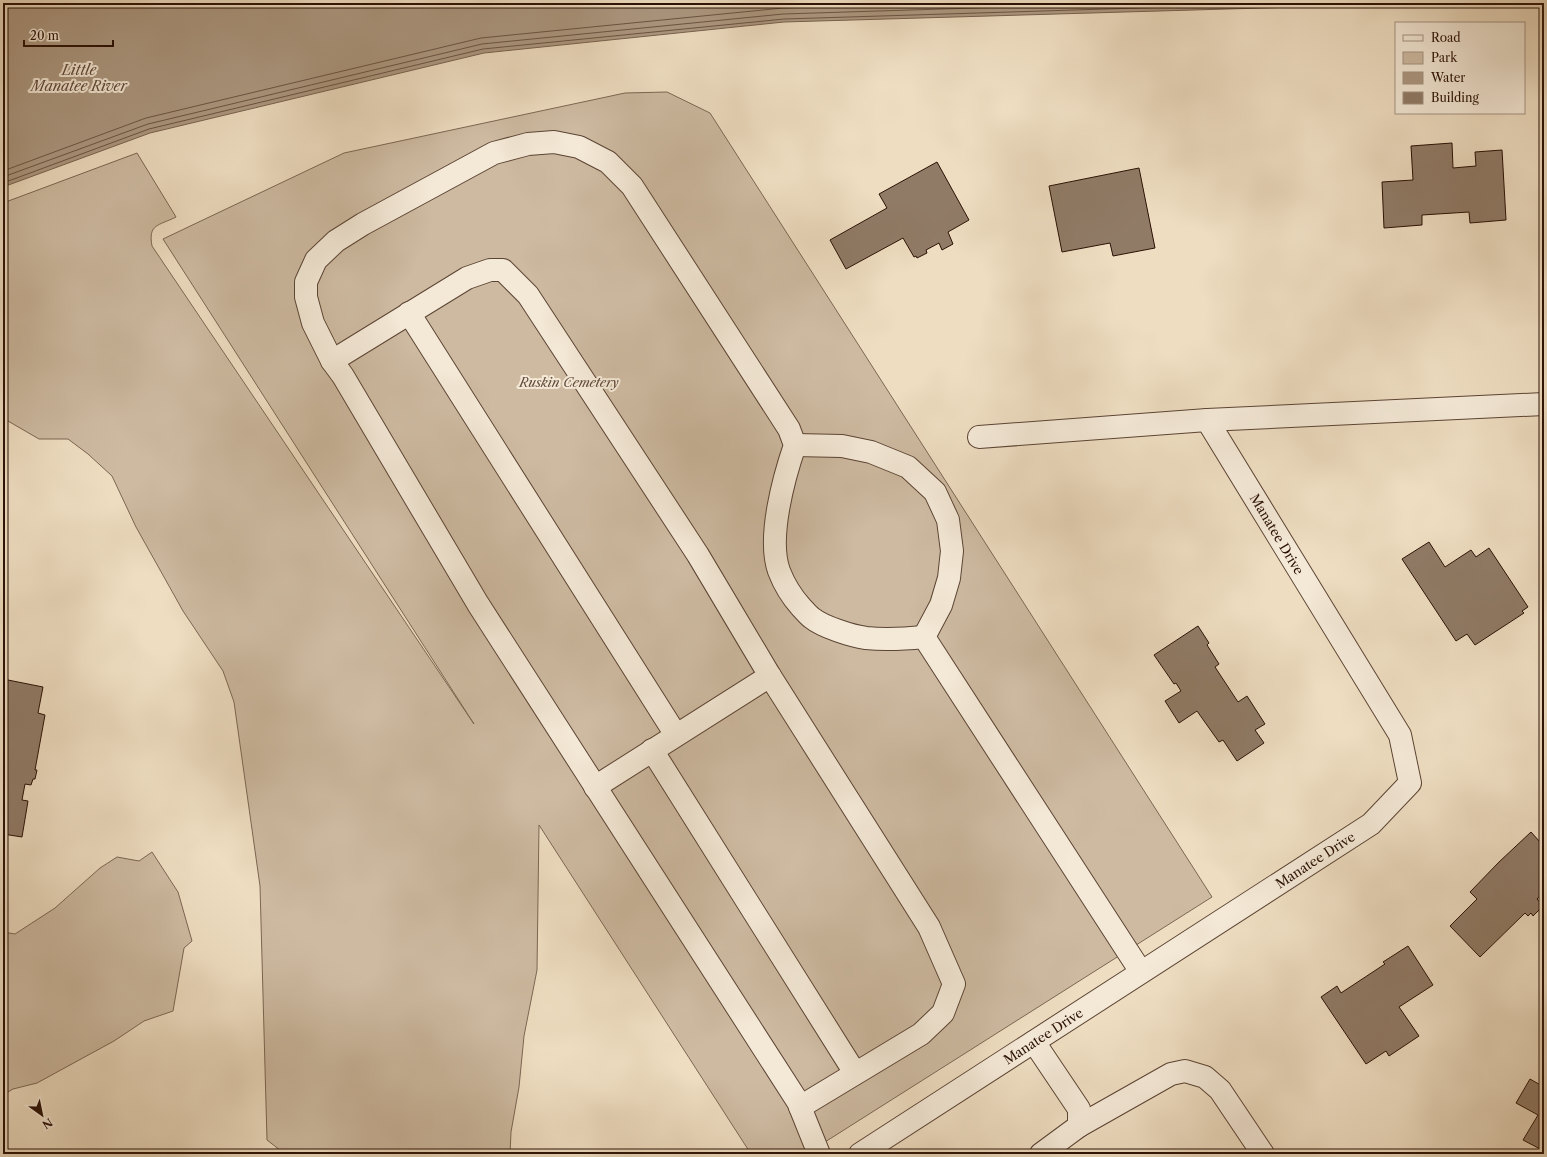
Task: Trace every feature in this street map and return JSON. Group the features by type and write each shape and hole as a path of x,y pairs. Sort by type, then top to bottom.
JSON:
{"street":[{"path":"819,1154 798,1102 478,604 343,376 332,361 313,323 306,297 306,282 316,260 336,241 363,224 494,152 528,144 554,142 579,147 608,162 632,186 789,430 795,446 786,471 778,510 776,546 779,570 793,598 812,619 835,630 864,638 892,640 924,637"},
{"path":"332,361 467,278 490,270 503,270 528,295 698,555 770,676 930,927 954,984 943,1013 920,1034 800,1107"},
{"path":"409,313 676,735"},
{"path":"979,437 1207,420 1544,404"},
{"name":"Manatee Drive","path":"860,1154 1371,824 1410,783 1400,735 1207,420"},
{"path":"795,446 842,446 871,452 908,466 935,492 948,520 952,551 949,578 941,605 924,637"},
{"path":"924,637 1141,972"},
{"path":"595,787 770,676"},
{"path":"652,750 855,1073"},
{"path":"1034,1042 1079,1109 1079,1126"},
{"path":"1041,1154 1079,1126 1171,1074 1185,1071 1205,1077 1220,1090 1263,1154"}],"green space":[{"name":"Ruskin Cemetery","path":"667,92 710,113 1212,897 806,1154 751,1154 539,825 537,970 524,1036 519,1087 511,1132 510,1154 285,1154 267,1140 260,886 234,702 223,671 183,611 136,527 112,476 88,454 68,439 39,439 8,421 3,420 3,203 137,153 176,217 159,224 153,230 151,239 152,246 474,724 163,239 344,153 625,93"},
{"path":"152,852 178,892 192,941 184,948 173,1011 144,1021 114,1041 37,1083 13,1089 3,1095 3,932 15,934 55,908 100,868 117,857 139,861"}],"water":[{"name":"Little Manatee River","path":"3,3 1385,3 1364,5 784,22 484,53 150,133 3,187"}],"building":[{"path":"1452,143 1453,168 1476,166 1475,152 1502,150 1506,220 1470,223 1469,212 1422,215 1422,225 1384,228 1382,182 1413,180 1411,146"},
{"path":"937,162 969,220 948,232 953,244 942,250 939,243 926,250 927,253 917,258 916,256 914,257 903,238 846,269 830,240 887,208 879,194"},
{"path":"1139,168 1155,248 1113,256 1110,243 1062,252 1049,186"},
{"path":"1429,542 1445,567 1471,550 1476,557 1489,548 1528,607 1522,611 1524,613 1475,645 1467,634 1456,641 1402,559"},
{"path":"1198,626 1209,643 1207,645 1219,664 1215,667 1238,702 1247,696 1265,724 1255,730 1264,743 1237,761 1223,740 1219,742 1197,711 1179,723 1165,701 1181,691 1176,683 1174,684 1154,655"},
{"path":"3,679 43,687 38,713 45,715 35,770 37,770 35,779 33,779 31,785 25,784 22,800 28,801 22,837 3,834"},
{"path":"1531,832 1540,842 1544,838 1544,892 1537,899 1543,906 1533,916 1531,913 1528,916 1525,913 1480,957 1450,926 1477,899 1470,892"},
{"path":"1408,946 1433,985 1399,1007 1419,1036 1389,1056 1386,1051 1366,1064 1321,997 1337,986 1341,993 1385,964 1383,962"},
{"path":"1530,1079 1544,1087 1544,1151 1523,1140 1538,1115 1516,1103"}]}
